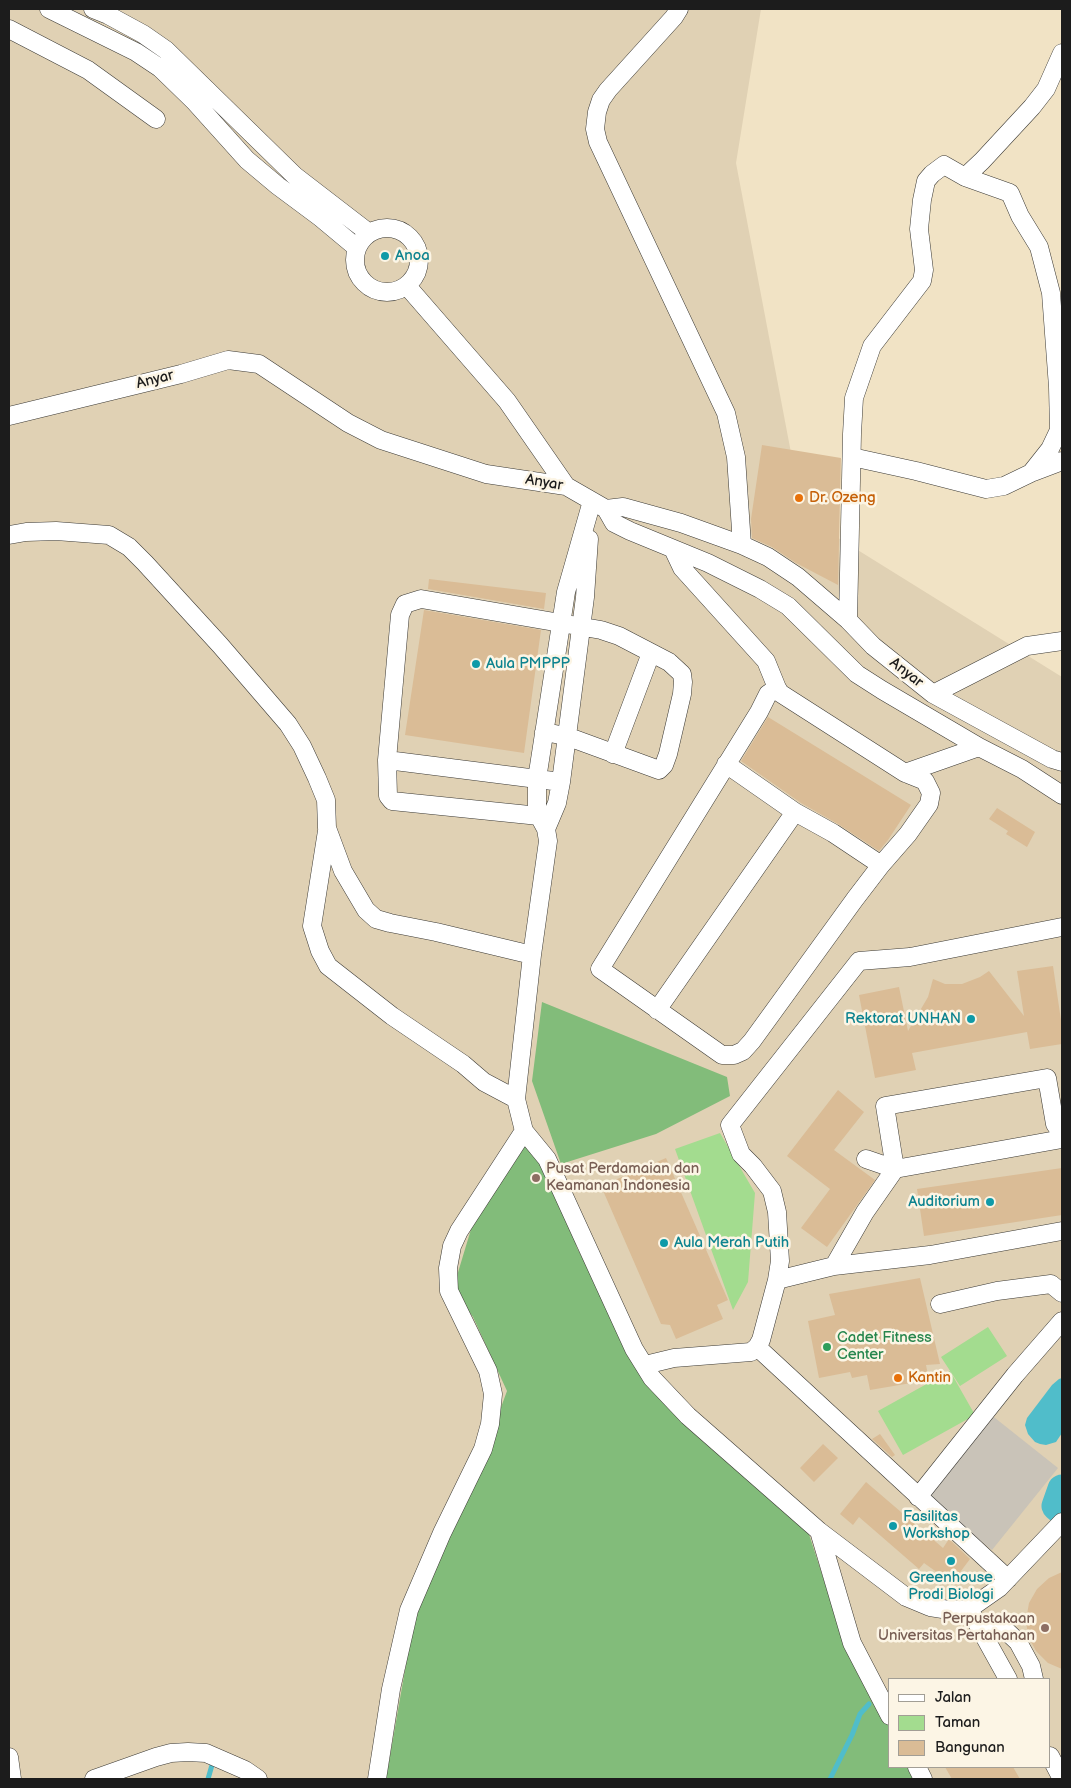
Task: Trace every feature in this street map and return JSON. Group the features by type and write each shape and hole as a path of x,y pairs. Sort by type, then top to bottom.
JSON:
{"street":[{"path":"49,9 136,52 160,68 201,109 247,160 357,248"},
{"path":"93,9 143,34 166,50 294,176 370,233"},
{"path":"679,9 674,17 608,90 601,100 595,129 603,151 726,413 736,457 742,545"},
{"path":"9,29 88,70 156,119"},
{"path":"965,177 1032,107 1046,89 1062,53"},
{"path":"848,620 854,398 872,346 922,281 924,270 919,229 922,200 926,181 944,165 965,177 1010,193 1020,216 1039,247 1051,294 1058,387 1059,430 1050,449 1031,473"},
{"path":"380,229 396,229 401,231 410,237 416,246 419,257 418,268 414,278 407,286 396,291 384,292 373,288 363,281 357,271 355,260 357,248 370,233 380,229"},
{"path":"407,286 507,401 566,486"},
{"name":"Anyar","path":"9,416 181,374 228,360 259,364 348,423 381,440 486,474 566,486 604,511 673,549 708,563 760,589 788,606 857,674 979,747 1022,769 1062,795"},
{"path":"852,457 986,489 1004,486 1062,460"},
{"name":"Anyar","path":"604,511 623,507 681,523 742,545 768,558 798,577 848,620 873,646 932,694 1044,755 1062,762"},
{"path":"604,511 566,592 537,779 536,802 546,821 548,841 532,955 516,1099 524,1131 547,1159 634,1349 652,1378 688,1416 819,1531 906,1597 930,1607 973,1616 1000,1625 1018,1642 1031,1666 1034,1678"},
{"path":"546,821 557,803 561,782 580,626 604,511"},
{"path":"9,535 26,532 80,531 109,535 129,547 220,645 288,724 302,746 326,800 327,828 312,926 320,951 328,966 392,1016 463,1064 484,1082 516,1099"},
{"path":"673,549 682,568 766,661 780,693 905,772 926,781 931,793 929,804 908,834 881,864 752,1041 743,1051 734,1055 722,1055 600,969 768,694 777,688"},
{"path":"544,732 566,736 659,770 664,765 668,754 682,694 682,674 668,662 618,636 601,630 421,599 404,604 400,615 387,760 388,796 392,801 546,821"},
{"path":"932,694 1027,646 1062,641"},
{"path":"613,754 650,653"},
{"path":"905,772 979,747"},
{"path":"387,760 561,782"},
{"path":"726,764 796,812 881,864"},
{"path":"657,1010 796,812"},
{"path":"327,828 343,870 366,910 376,919 532,955"},
{"path":"645,1365 674,1358 751,1352 761,1340 777,1280 780,1261 777,1212 772,1191 742,1154 730,1125 859,961 910,957 1060,932"},
{"path":"834,1266 865,1212 896,1169 885,1106 1048,1078 1055,1124 1062,1134"},
{"path":"377,1779 391,1689 409,1610 438,1542 482,1449 490,1424 493,1394 488,1370 449,1291 448,1268 452,1246 459,1231 524,1131"},
{"path":"866,1159 896,1169 1062,1140"},
{"path":"777,1280 834,1266 930,1255 1062,1230"},
{"path":"940,1304 997,1291 1052,1284 1062,1293"},
{"path":"918,1497 1015,1375 1062,1321"},
{"path":"757,1347 1008,1579"},
{"path":"973,1616 1059,1525"},
{"path":"819,1531 852,1643 888,1712"},
{"path":"973,1616 1007,1678"},
{"path":"94,1779 156,1757 171,1753 188,1752 206,1753 244,1770 258,1779"},
{"path":"9,1757 12,1779"},
{"path":"1051,1758 1062,1779"},
{"path":"917,1768 923,1779"}],"shaded area":[{"name":"Pusat Perdamaian dan Keamanan Indonesia","path":"9,9 761,9 736,163 803,516 1062,677 1062,1779 9,1779"},
{"path":"990,1414 1058,1468 992,1550 924,1497"}],"green space":[{"path":"542,1002 727,1077 730,1096 656,1134 561,1164 532,1081"},
{"path":"720,1133 755,1193 748,1282 733,1310 675,1149"},
{"path":"518,1145 531,1147 562,1192 577,1248 650,1378 807,1528 831,1602 888,1724 888,1768 912,1768 918,1779 386,1779 413,1624 452,1512 479,1467 507,1391 473,1317 459,1298 456,1279 472,1226"},
{"path":"988,1327 1007,1356 960,1386 941,1357"},
{"path":"950,1371 975,1415 903,1455 878,1411"}],"water":[{"path":"1062,1378 1062,1433 1056,1442 1046,1445 1040,1444 1035,1442 1028,1434 1025,1425 1027,1418 1052,1385"}],"building":[{"name":"Dr. Ozeng","path":"762,445 841,458 838,585 796,563 772,547 752,538 751,519"},
{"path":"429,579 546,593 544,609 428,589"},
{"name":"Aula PMPPP","path":"424,610 541,630 524,753 405,735"},
{"path":"768,717 911,805 879,851 838,824 801,803 741,761"},
{"path":"997,808 1035,832 1027,847 1006,834 1008,831 989,819"},
{"path":"1053,966 1062,1027 1062,1044 1030,1049 1027,1032 912,1053 916,1070 875,1078 859,995 899,987 908,1031 928,997 933,979 945,984 962,984 980,977 989,971 1024,1016 1017,971"},
{"path":"838,1090 864,1112 834,1150 875,1180 827,1247 801,1228 830,1189 787,1156"},
{"name":"Aula Merah Putih","path":"666,1158 728,1300 717,1305 723,1319 676,1339 670,1325 661,1324 601,1186"},
{"name":"Auditorium","path":"1062,1168 1062,1215 924,1236 917,1189"},
{"path":"920,1278 940,1364 926,1365 929,1380 870,1390 867,1375 852,1378 850,1372 819,1378 808,1321 835,1315 829,1294"},
{"path":"880,1434 895,1455 892,1457 872,1439"},
{"path":"823,1444 838,1458 814,1482 800,1468"},
{"name":"Fasilitas Workshop","path":"866,1482 943,1548 949,1539 970,1559 952,1583 924,1563 919,1569 859,1517 853,1525 840,1514"},
{"name":"Perpustakaan Universitas Pertahanan","path":"1062,1572 1062,1669 1048,1663 1036,1651 1028,1636 1026,1620 1029,1603 1037,1589 1049,1578"},
{"path":"946,1768 1014,1768 1020,1779 952,1779"}],"waterway":[{"path":"1062,1489 1056,1506 1062,1511"},
{"path":"830,1779 852,1735 860,1714 869,1704"},
{"path":"208,1779 212,1765"}],"place":[{"name":"Anoa","path":"385,256"},
{"name":"Dr. Ozeng","path":"799,498"},
{"name":"Aula PMPPP","path":"476,664"},
{"name":"Rektorat UNHAN","path":"971,1019"},
{"name":"Pusat Perdamaian dan Keamanan Indonesia","path":"536,1178"},
{"name":"Auditorium","path":"990,1202"},
{"name":"Aula Merah Putih","path":"664,1243"},
{"name":"Cadet Fitness Center","path":"827,1347"},
{"name":"Kantin","path":"898,1378"},
{"name":"Fasilitas Workshop","path":"893,1526"},
{"name":"Greenhouse Prodi Biologi","path":"951,1561"},
{"name":"Perpustakaan Universitas Pertahanan","path":"1045,1628"}]}
